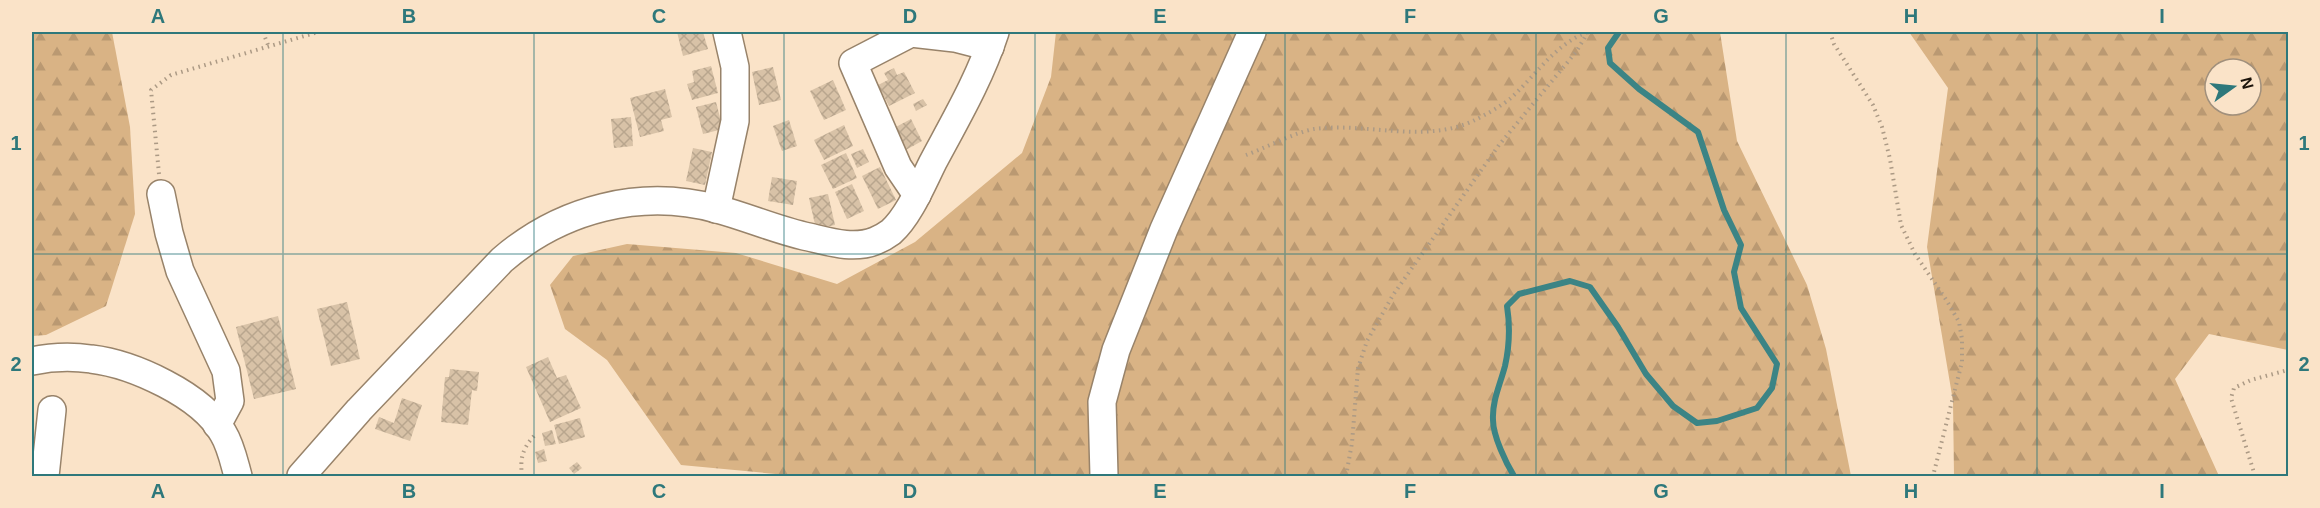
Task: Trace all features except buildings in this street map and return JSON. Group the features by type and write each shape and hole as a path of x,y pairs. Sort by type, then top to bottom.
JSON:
{"street":[{"path":"716,209 735,121 735,67 728,32"},
{"path":"1104,477 1102,402 1116,350 1164,229 1252,32"},
{"path":"301,477 359,410 502,260 523,241 582,212 653,200 716,209 775,229 842,245 858,245 877,240 891,232 917,195 985,64 992,39 911,33 853,63 898,167 917,195"},
{"path":"161,194 180,271 226,371 230,401 217,425"},
{"path":"32,361 70,357 93,359 116,365 183,394 207,412 224,433 238,477"},
{"path":"45,477 52,410"}],"path":[{"path":"263,32 268,45"},
{"path":"161,194 151,90 171,75 318,32"},
{"path":"1246,155 1312,129 1442,130 1472,121 1510,98 1550,56 1577,36 1588,32"},
{"path":"1346,477 1352,443 1358,368 1367,341 1393,295 1499,145 1576,52 1588,32"},
{"path":"1830,32 1834,44 1873,105 1882,127 1901,225 1915,254 1959,322 1962,362 1933,477"},
{"path":"2255,477 2231,398 2234,388 2289,370"},
{"path":"522,477 521,456 524,446 534,436"}],"green space":[{"path":"32,32 112,32 130,127 135,214 106,306 46,335 32,336"},
{"path":"1056,32 1720,32 1737,141 1807,285 1826,349 1851,476 892,476 885,474 797,476 681,465 607,360 565,329 550,285 573,256 627,244 736,253 837,284 915,242 1022,153 1051,77"},
{"path":"1909,32 2288,32 2288,350 2209,334 2175,379 2219,476 1954,476 1953,401 1927,247 1948,88"}],"waterway":[{"path":"1514,476 1498,441 1493,413 1507,352 1509,329 1507,306 1519,294 1570,281 1590,287 1618,327 1646,374 1673,406 1697,423 1717,421 1757,408 1772,388 1777,364 1741,308 1734,272 1741,245 1724,210 1698,132 1639,89 1610,63 1608,48 1619,32"}]}
